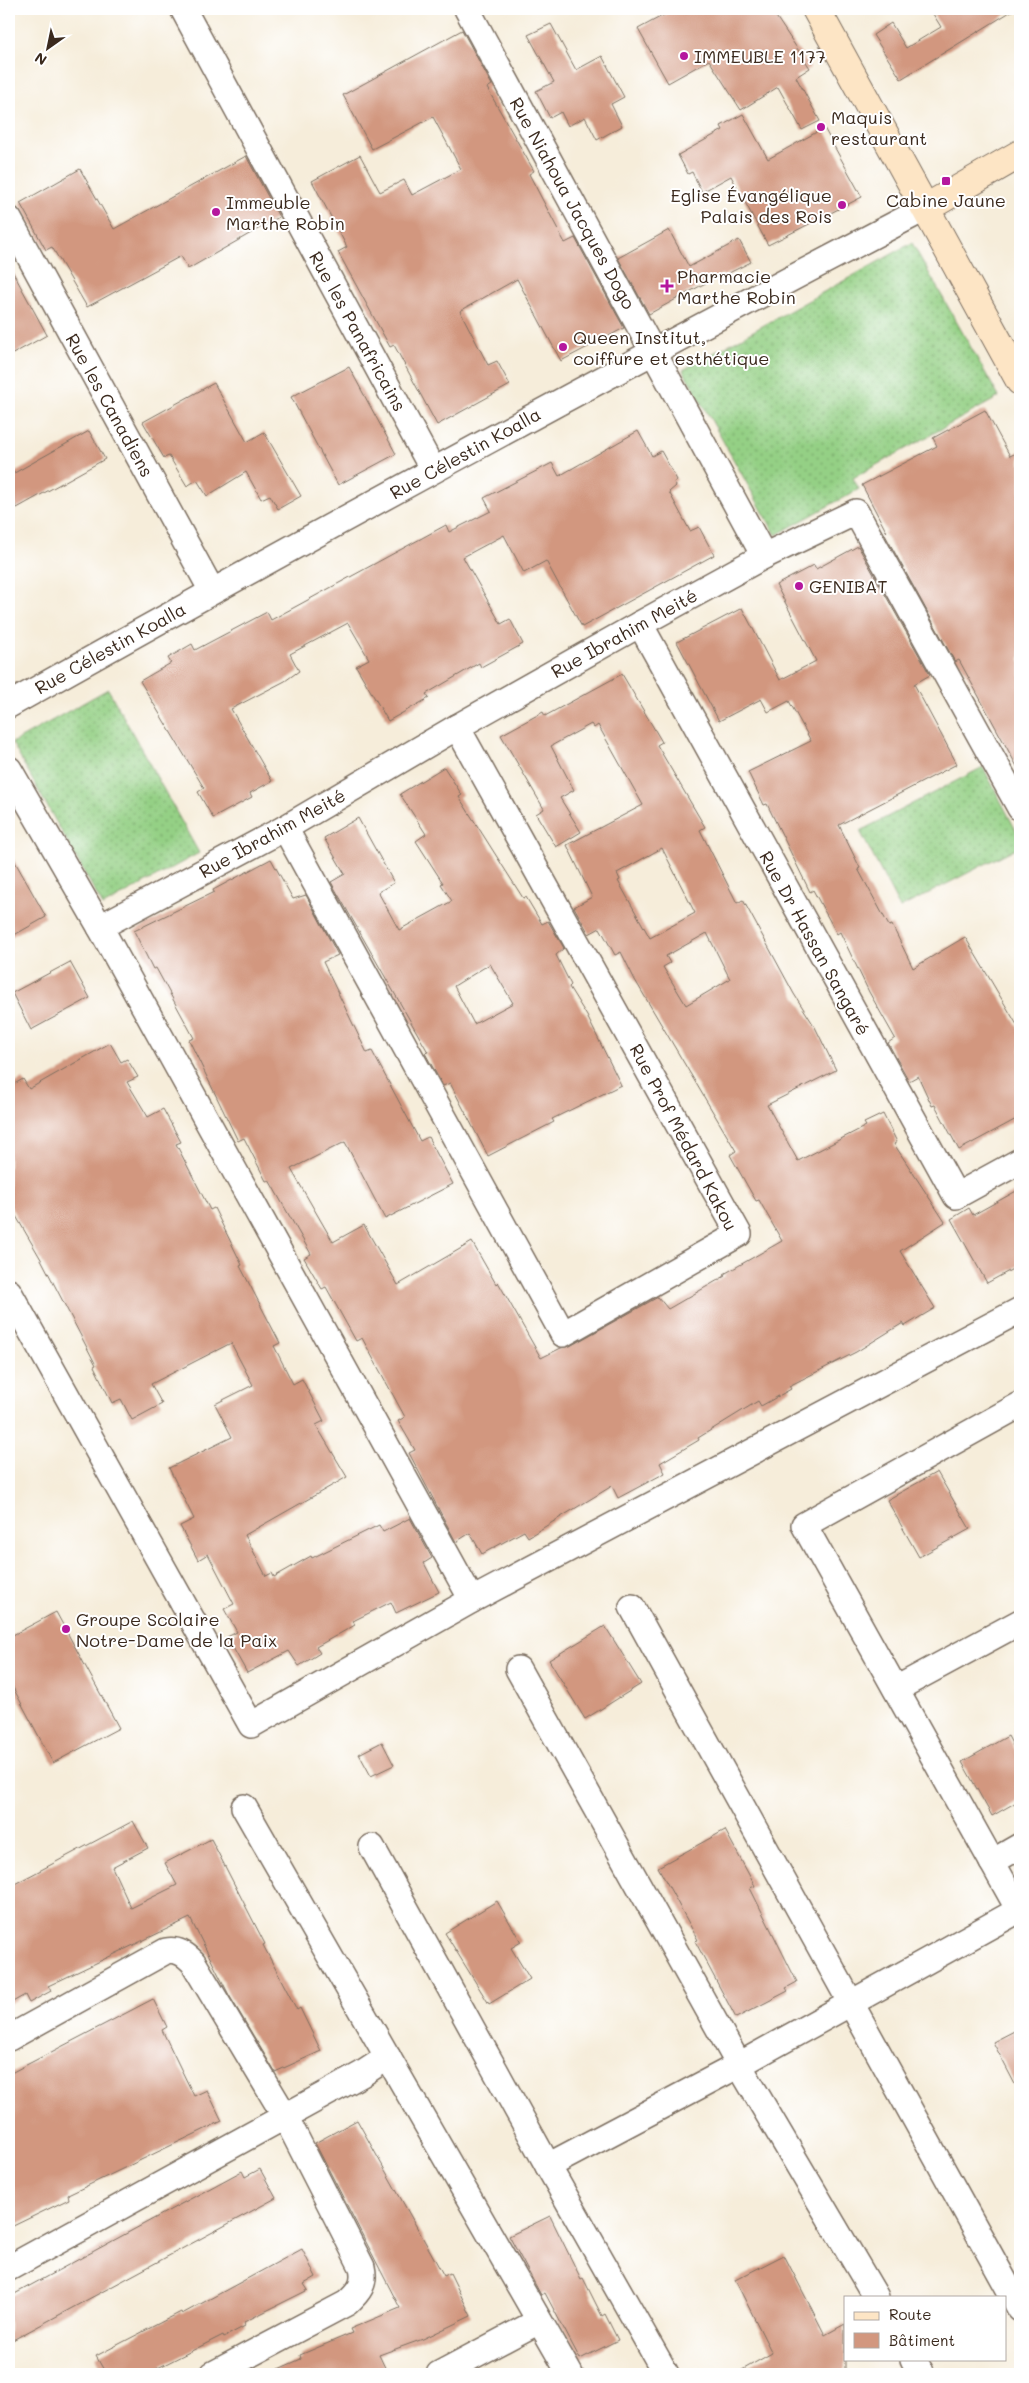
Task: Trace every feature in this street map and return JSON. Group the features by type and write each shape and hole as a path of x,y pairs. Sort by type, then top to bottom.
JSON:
{"street":[{"name":"Rue les Panafricains","path":"183,9 433,470"},
{"name":"Rue Niahoua Jacques Dogo","path":"467,9 654,350 764,556"},
{"path":"816,9 1020,381"},
{"path":"926,208 1020,154"},
{"name":"Rue Célestin Koalla","path":"9,706 212,591 433,470 654,350 926,208"},
{"name":"Rue les Canadiens","path":"9,219 212,591"},
{"name":"Rue Ibrahim Meité","path":"100,927 285,828 456,727 640,624 764,556 856,512 1020,808"},
{"name":"Rue Dr Hassan Sangaré","path":"640,624 956,1196 1020,1161"},
{"name":"Rue Prof Médard Kakou","path":"285,828 563,1334 739,1234 456,727"},
{"path":"9,769 100,927 472,1600"},
{"path":"9,1292 251,1725 472,1600 1020,1310"},
{"path":"548,2166 739,2065 1020,1911 804,1525 1020,1406"},
{"path":"632,1607 852,2002 1020,2310"},
{"path":"896,1689 1020,1622"},
{"path":"518,1669 739,2065 875,2296"},
{"path":"244,1807 570,2374"},
{"path":"372,1846 548,2166 666,2374"},
{"path":"992,1862 1020,1846"},
{"path":"9,2038 157,1955 175,1950 186,1955 193,1962 285,2116 362,2267 364,2277 362,2286 347,2303 213,2374"},
{"path":"9,2268 388,2057"},
{"path":"438,2374 539,2321"},
{"path":"914,2360 922,2374"}],"green space":[{"path":"912,243 999,397 853,478 859,489 776,535 683,370"},
{"path":"108,689 199,853 103,906 12,743"},
{"path":"983,767 1020,838 1020,846 900,908 860,831"}],"building":[{"path":"675,9 771,9 810,68 796,77 820,121 802,130 778,87 741,110 709,60 668,83 638,29"},
{"path":"930,9 1015,9 901,79 873,35 891,23 906,48 941,27"},
{"path":"551,24 576,70 602,56 624,97 611,104 622,126 597,140 585,117 568,126 561,112 550,118 536,91 554,82 528,35"},
{"path":"462,30 492,85 487,88 534,171 529,174 565,243 575,238 624,328 561,361 517,279 460,311 488,365 497,361 510,385 437,425 394,345 390,347 338,252 347,247 312,181 360,155 380,192 404,180 412,195 461,169 433,117 372,149 343,95"},
{"path":"743,114 768,159 824,128 862,197 768,245 731,176 702,192 692,172 688,174 678,155 723,130 721,126"},
{"path":"246,156 279,217 188,269 181,256 87,307 52,247 46,250 20,203 80,169 114,229"},
{"path":"669,230 689,267 739,240 751,262 723,276 722,274 649,314 618,258"},
{"path":"9,265 47,335 9,356"},
{"path":"349,367 396,454 338,485 291,397"},
{"path":"214,383 247,442 264,432 301,496 278,509 270,495 261,499 246,472 207,496 197,480 187,486 169,456 164,458 143,422"},
{"path":"985,410 1010,456 1020,451 1020,772 959,660 955,662 884,533 886,531 862,485 937,446 933,438"},
{"path":"89,431 105,459 17,508 9,494 9,476"},
{"path":"638,431 652,456 661,451 677,480 674,482 676,486 669,492 690,531 699,527 714,555 582,627 546,561 524,573 504,535 463,557 501,624 510,619 523,644 481,667 479,663 426,694 429,698 388,721 356,666 369,659 348,623 290,654 299,671 285,681 231,709 272,781 250,793 252,797 213,818 198,792 204,788 140,681 171,663 168,658 192,644 195,650 267,612 271,620 446,525 449,532 491,511 484,498 552,463 559,476"},
{"path":"858,546 930,675 914,684 957,764 839,825 860,868 858,869 889,926 892,925 913,968 965,937 1020,1030 1020,1117 959,1150 935,1105 932,1106 918,1076 909,1081 888,1043 895,1038 869,992 840,932 837,934 813,890 810,892 767,804 764,805 748,772 811,741 789,701 768,712 761,699 719,721 677,642 742,608 780,680 816,661 776,585 814,565 816,569"},
{"path":"622,674 662,742 657,745 705,827 700,830 737,903 743,900 794,994 815,1027 836,1070 767,1105 798,1161 866,1126 864,1123 883,1114 897,1142 894,1144 945,1222 900,1251 935,1308 905,1326 903,1323 856,1352 789,1386 791,1389 761,1406 758,1401 660,1463 665,1473 618,1498 612,1486 528,1537 524,1531 482,1554 470,1533 456,1542 409,1453 415,1450 398,1421 405,1417 362,1338 356,1341 326,1287 322,1289 304,1258 311,1254 269,1180 266,1181 244,1138 238,1141 189,1040 194,1038 156,968 153,969 134,931 214,892 213,890 271,859 293,899 306,895 338,955 323,962 367,1053 372,1051 420,1141 428,1137 453,1184 385,1219 345,1142 291,1169 333,1242 364,1225 398,1285 472,1242 496,1284 498,1282 541,1358 561,1348 570,1346 658,1297 668,1309 782,1241 759,1200 756,1201 730,1155 736,1151 635,980 621,952 615,955 600,928 589,934 574,907 592,897 567,845 643,805 598,725 594,728 591,724 551,746 574,790 560,798 581,832 556,847 536,814 544,809 501,735 543,712 545,716","holes":["662,848 695,913 650,938 618,881 620,880 617,873","707,933 730,979 686,1005 663,967 670,963 666,956"]},
{"path":"444,767 462,795 459,797 523,898 526,897 542,924 548,921 564,948 556,955 571,985 569,987 587,1016 621,1085 552,1119 554,1122 488,1156 450,1083 443,1086 425,1053 428,1052 331,882 345,874 324,838 358,818 394,883 378,892 399,930 452,901 441,884 443,883 416,841 426,834 400,794","holes":["490,964 513,1003 474,1024 454,986"]},
{"path":"9,851 46,917 9,938"},
{"path":"70,962 90,998 31,1030 12,993"},
{"path":"110,1043 121,1062 127,1059 138,1077 127,1082 148,1117 163,1109 181,1142 176,1144 210,1210 214,1208 242,1265 240,1266 280,1343 274,1346 293,1384 302,1379 324,1421 316,1425 347,1477 245,1535 266,1576 272,1573 274,1577 311,1556 312,1558 379,1525 383,1532 410,1518 432,1558 424,1563 439,1592 396,1613 391,1602 353,1621 355,1625 316,1647 320,1653 299,1666 289,1651 247,1673 227,1637 237,1632 224,1609 234,1604 208,1554 198,1560 180,1526 194,1519 169,1468 232,1437 215,1404 253,1385 231,1343 151,1384 162,1404 132,1420 121,1399 112,1403 94,1366 96,1365 42,1261 9,1204 9,1087 23,1079 29,1089"},
{"path":"1020,1189 1020,1265 987,1283 951,1219 969,1208 973,1215"},
{"path":"937,1472 970,1529 919,1557 887,1500"},
{"path":"56,1612 119,1728 53,1763 9,1680 9,1637"},
{"path":"605,1626 641,1684 585,1719 549,1660"},
{"path":"1008,1736 1020,1759 1020,1800 992,1816 962,1762"},
{"path":"382,1742 394,1765 371,1776 359,1754"},
{"path":"133,1821 148,1848 112,1867 131,1908 177,1885 165,1863 211,1839 265,1944 263,1945 297,2010 300,2008 321,2051 275,2072 229,1995 190,1918 48,1986 51,1991 29,2003 25,1995 9,2004 9,1887"},
{"path":"725,1830 755,1886 750,1888 797,1982 786,1988 788,1991 736,2018 695,1941 698,1940 658,1867"},
{"path":"497,1901 521,1942 511,1948 530,1979 489,2004 445,1933"},
{"path":"153,1999 167,2027 162,2030 194,2096 207,2090 222,2121 68,2195 69,2199 9,2228 9,2074"},
{"path":"1020,2028 1020,2094 993,2042"},
{"path":"357,2120 444,2276 450,2273 471,2316 423,2339 379,2355 388,2374 267,2374 301,2359 300,2355 352,2333 350,2329 400,2308 315,2143"},
{"path":"260,2169 276,2198 9,2342 9,2297 242,2171 245,2177"},
{"path":"550,2216 581,2279 583,2278 602,2316 605,2314 618,2340 580,2359 545,2293 541,2295 509,2236"},
{"path":"302,2249 316,2277 304,2284 308,2290 244,2322 245,2326 224,2337 223,2335 146,2374 106,2374 96,2356 181,2312 182,2314"},
{"path":"784,2255 825,2335 844,2325 845,2374 735,2374 772,2353 735,2280"}],"place":[{"name":"IMMEUBLE 1177","path":"684,56"},
{"name":"Maquis restaurant","path":"821,127"},
{"name":"Cabine Jaune","path":"946,181"},
{"name":"Eglise Évangélique Palais des Rois","path":"842,205"},
{"name":"Immeuble Marthe Robin","path":"216,212"},
{"name":"Pharmacie Marthe Robin","path":"667,286"},
{"name":"Queen Institut, coiffure et esthétique","path":"563,347"},
{"name":"GENIBAT","path":"799,586"},
{"name":"Groupe Scolaire Notre-Dame de la Paix","path":"66,1629"}]}
